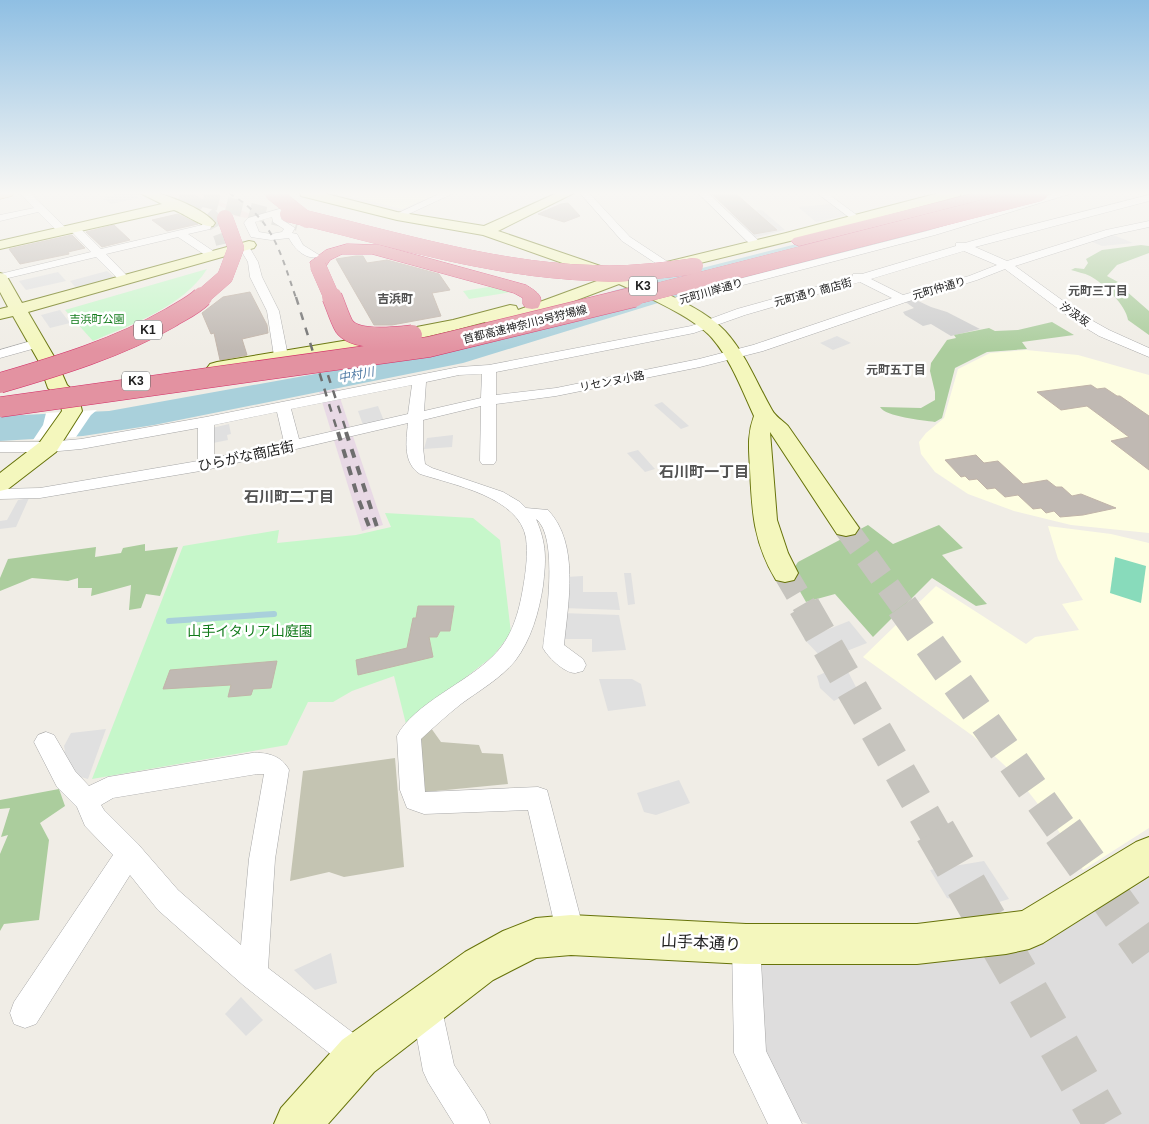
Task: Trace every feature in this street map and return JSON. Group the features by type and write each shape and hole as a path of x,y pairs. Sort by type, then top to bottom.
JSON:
{"highway":[{"name":"K1","path":"0,384 116,345 167,321 192,306 219,283 234,262 236,245"},
{"path":"383,245 467,268 512,276 583,283 632,282 654,279 720,268 813,245"},
{"path":"425,245 527,268 579,273 636,274 660,272 713,262 780,245"},
{"name":"首都高速神奈川3号狩場線","path":"0,398 273,363 404,343 504,322 625,284 788,245"},
{"name":"首都高速神奈川3号狩場線","path":"0,405 244,374 428,347 526,325 837,245"},
{"path":"532,304 532,296 528,292 400,255 369,248 337,251 328,254 318,262 318,266 345,327 354,332 383,337 434,332 625,284"},
{"name":"K1","path":"0,376 90,347 121,334 166,311 207,280 222,258 218,250"},
{"path":"424,252 499,270 551,278 611,281 654,279"}],"street":[{"path":"89,245 99,253 125,280"},
{"path":"70,403 58,388 38,343 0,277 129,245"},
{"path":"208,245 218,250"},
{"path":"0,314 125,280 236,245"},
{"path":"250,245 256,277 273,311 291,358"},
{"path":"298,245 314,255"},
{"path":"524,245 670,302 708,325 720,335 750,383 764,416 773,422 780,431 846,528"},
{"path":"636,245 666,266"},
{"path":"0,405 70,403 104,390 134,394 291,358 455,325 532,304 625,284 666,266 755,245"},
{"name":"元町川岸通り","path":"670,302 882,245"},
{"name":"汐汲坂","path":"960,245 1007,265 1080,319 1112,337 1149,354"},
{"name":"元町通り 商店街","path":"0,447 51,443 81,444 206,422 459,371 489,369 708,325 748,310 969,245"},
{"name":"元町仲通り","path":"758,348 800,332 973,278 1068,245"},
{"path":"825,260 902,299"},
{"path":"711,290 748,310"},
{"path":"291,358 410,344 518,316 564,298"},
{"path":"0,354 38,343"},
{"path":"733,355 758,348"},
{"name":"リセンヌ小路","path":"490,400 556,392 733,355"},
{"path":"488,461 489,369"},
{"path":"419,379 416,457 418,466 426,471 497,495 524,513 532,524 536,537 537,572 526,622 515,644 501,662 444,704 409,736 412,790 416,800 424,803 538,798 571,935"},
{"name":"ひらがな商店街","path":"0,494 40,493 206,465 490,400"},
{"path":"0,484 51,443 70,403"},
{"path":"283,406 293,446"},
{"path":"764,416 758,431 765,520 775,553 785,573"},
{"path":"206,422 206,465"},
{"path":"524,513 542,514 550,522 557,550 559,575 553,648 575,665"},
{"path":"46,742 66,779 87,800 94,818 129,853 168,900 252,975 358,1056"},
{"path":"87,800 108,788 242,765 262,762 271,764 277,770 262,859 252,975"},
{"path":"25,1013 129,853"},
{"name":"山手本通り","path":"297,1124 358,1056 479,966 517,945 536,938 571,935 746,944 917,944 1006,934 1029,929 1149,855"},
{"path":"746,944 750,1053 785,1124"},
{"path":"426,1005 439,1071 473,1124"}],"shaded area":[{"path":"107,271 115,278 77,289 70,281"},
{"path":"58,272 66,281 26,290 19,281"},
{"path":"914,299 947,312 980,329 951,336 931,324 923,326 903,312 914,308 904,301"},
{"path":"60,310 70,323 50,328 41,315"},
{"path":"837,336 851,343 833,350 820,343"},
{"path":"1026,350 1078,355 1149,375 1149,533 1071,525 1014,511 968,494 935,472 921,454 919,442 926,433 944,418 958,369 990,353"},
{"path":"337,389 383,525 362,531 319,392"},
{"path":"662,402 689,426 681,429 654,405"},
{"path":"378,406 384,421 363,425 358,411"},
{"path":"229,424 231,434 227,435 228,440 213,443 212,428"},
{"path":"453,435 452,447 424,449 427,438"},
{"path":"638,450 655,469 645,472 627,453"},
{"path":"29,498 16,527 0,529 0,521 7,520 18,500"},
{"path":"1048,526 1111,534 1149,543 1149,828 1083,870 1056,827 1016,776 973,736 863,657 936,586 1026,644 1035,637 1079,630 1062,604 1083,600 1058,559"},
{"path":"624,573 631,573 635,604 628,605"},
{"path":"583,576 583,592 617,592 620,610 563,608 566,577"},
{"path":"562,613 619,615 626,650 592,652 592,639 562,639"},
{"path":"849,621 867,643 824,660 804,639"},
{"path":"844,664 857,689 834,701 820,688 817,676"},
{"path":"599,679 632,679 641,684 646,706 608,711"},
{"path":"431,728 441,742 479,745 482,753 503,754 508,784 425,792 420,737"},
{"path":"106,729 88,779 73,775 60,754 65,751 64,746 71,733"},
{"path":"395,758 404,867 344,877 329,872 290,881 303,771"},
{"path":"679,780 690,803 656,815 644,812 637,793"},
{"path":"984,861 1009,899 986,906 947,898 930,870"},
{"path":"1149,878 1149,1124 808,1124 795,1119 757,1047 756,962 925,960 1039,946"},
{"path":"331,953 337,983 315,990 294,970"},
{"path":"241,997 263,1020 246,1036 225,1014"}],"green space":[{"path":"1137,245 1149,246 1149,253 1117,265 1107,276 1118,282 1149,311 1149,335 1128,320 1119,301 1101,284 1090,276 1071,270 1075,268 1084,269 1088,263 1086,259 1102,250"},
{"name":"吉浜町公園","path":"207,269 185,294 171,304 140,321 93,341 65,310"},
{"path":"495,286 511,292 469,299 463,291"},
{"path":"1052,322 1074,335 1022,342 1027,349 987,352 955,368 942,418 935,422 897,416 880,407 921,408 935,400 930,371 931,363 947,340 956,338 954,335 989,328 995,331 1018,330"},
{"name":"山手イタリア山庭園","path":"385,513 473,518 500,540 511,633 493,656 406,724 394,676 352,691 333,702 308,702 287,745 92,779 183,546 279,530 277,543 356,535 391,527"},
{"path":"868,525 893,544 939,525 963,548 942,555 987,604 976,606 932,578 873,637 835,594 806,602 790,574 798,562"},
{"path":"145,544 145,551 178,547 160,596 146,594 141,608 129,610 131,585 91,596 92,588 78,588 78,578 68,581 32,578 0,591 0,578 8,559 96,547 95,557 121,553 123,548"},
{"path":"1115,557 1146,566 1141,603 1110,593"},
{"path":"59,789 65,806 40,823 49,840 39,920 4,924 0,931 0,854 8,835 1,837 10,808 0,809 0,800"}],"water":[{"name":"中村川","path":"791,245 874,245 687,294 463,363 154,425 83,436 0,441 0,416 109,411 365,365 549,312 616,290"}],"pier":[{"path":"97,410 91,415 76,437 33,440 43,425 46,413"}],"building":[{"path":"25,245 82,245 85,248 68,252 69,254 20,264 9,249"},
{"path":"363,256 367,263 387,260 439,274 450,290 432,293 441,316 392,325 374,325 336,259"},
{"path":"250,292 267,325 268,333 242,339 247,355 220,360 214,333 211,334 202,313 223,297"},
{"path":"1091,385 1097,389 1105,388 1120,396 1149,416 1149,470 1111,441 1129,437 1087,406 1061,410 1037,392"},
{"path":"976,455 984,463 998,461 1023,484 1047,480 1056,487 1062,487 1072,496 1081,494 1116,508 1083,515 1060,517 1054,511 1046,513 1041,508 1033,509 1018,495 1005,497 995,488 987,489 977,479 969,480 965,476 961,477 945,460"},
{"path":"418,606 454,606 450,631 440,631 437,637 429,637 433,657 358,675 356,660 407,648 413,618 416,618"},
{"path":"277,661 271,688 253,689 251,695 228,697 231,685 163,689 170,670"}],"waterway":[{"path":"169,621 274,614"}],"tunnel":[{"path":"846,528 903,607"},
{"path":"785,573 805,607"},
{"path":"804,606 935,833"},
{"path":"902,606 1064,833"},
{"path":"935,831 1104,1124"},
{"path":"1063,831 1149,952"}],"railway":[{"path":"277,245 296,298"},
{"path":"296,297 338,433"},
{"path":"323,360 347,433"},
{"path":"338,432 358,498 370,529"},
{"path":"346,432 377,527"}],"district":[{"name":"元町三丁目","path":"1098,291"},
{"name":"吉浜町","path":"395,299"},
{"name":"元町五丁目","path":"896,370"},
{"name":"石川町一丁目","path":"704,472"},
{"name":"石川町二丁目","path":"289,497"}]}
